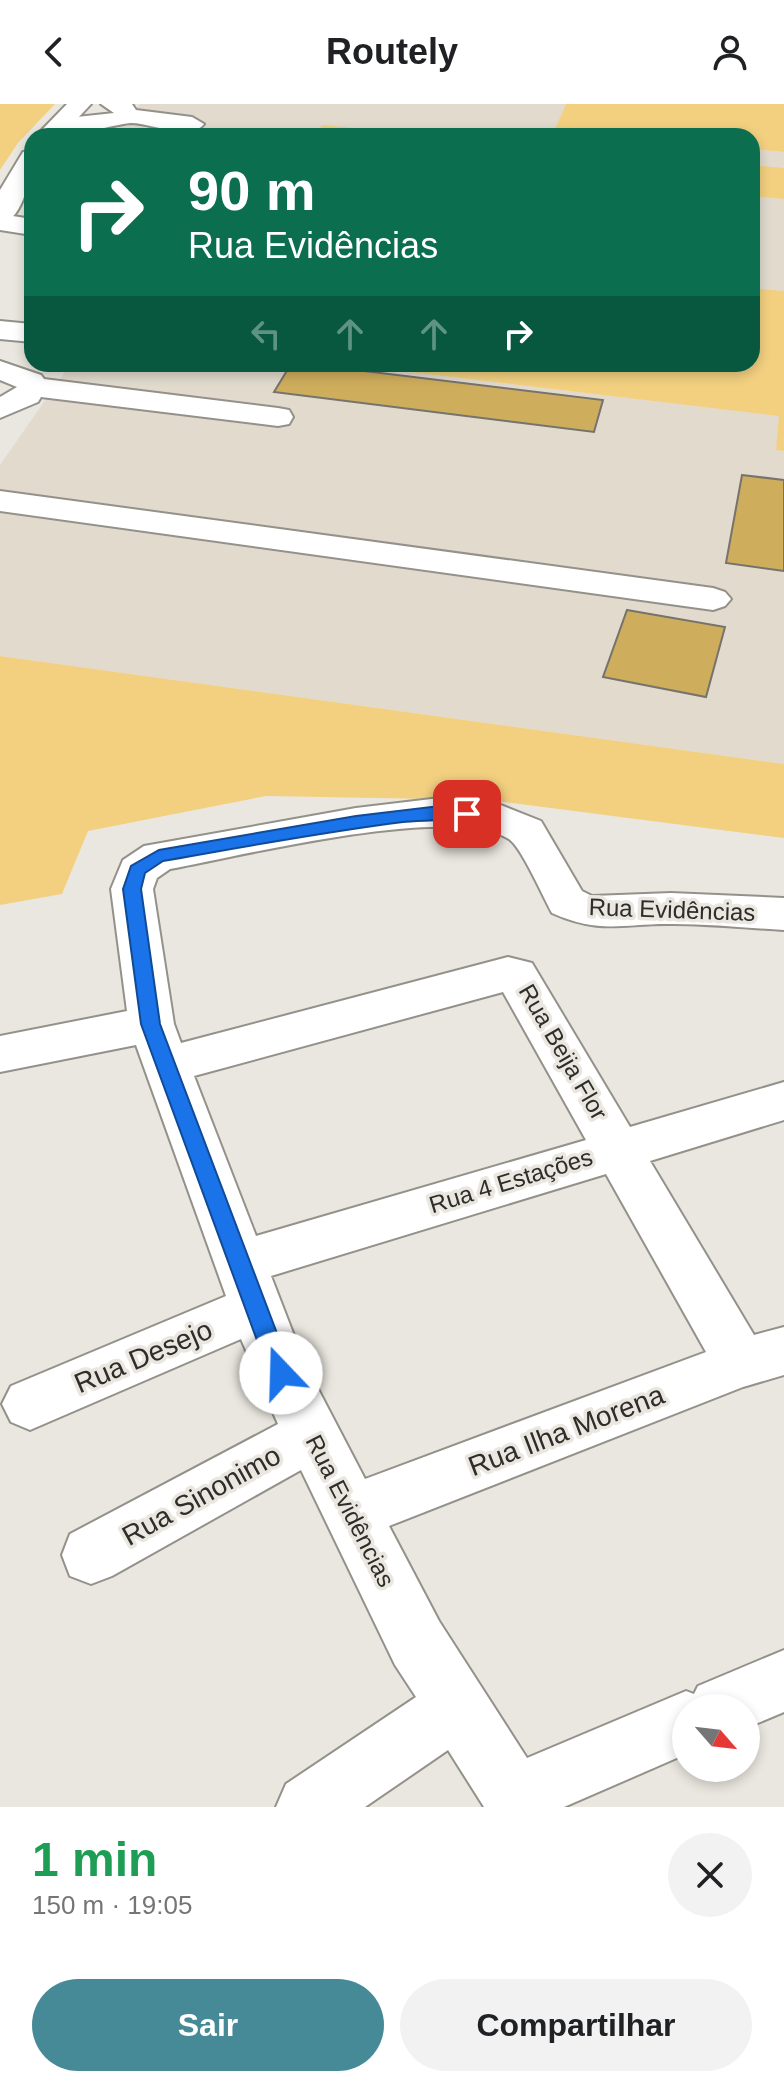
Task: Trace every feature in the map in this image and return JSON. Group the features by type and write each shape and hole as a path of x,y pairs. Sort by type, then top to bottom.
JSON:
{"main road":[{"path":"56,128 80,104"},
{"path":"72,128 111,122 119,110 192,124"},
{"path":"2,214 24,172"},
{"path":"2,214 24,202"},
{"path":"2,214 24,224"},
{"path":"0,330 24,332"},
{"path":"0,370 30,381 32,387 27,396 0,409"},
{"path":"32,387 278,417"},
{"path":"0,501 129,516 713,599"},
{"name":"Rua Evidências","path":"672,1729 517,1801 417,1643 281,1373 158,1045 132,889 138,870 159,856 356,822 440,812 493,816 527,831 567,902 585,910 604,913 671,908 784,914"},
{"name":"Rua Beija Flor","path":"158,1045 508,974 516,975 618,1148 762,1357"},
{"path":"0,1054 158,1045"},
{"name":"Rua 4 Estações","path":"247,1286 618,1148 784,1101"},
{"name":"Rua Desejo","path":"30,1404 247,1286"},
{"name":"Rua Ilha Morena","path":"350,1513 762,1357"},
{"name":"Rua Sinonimo","path":"91,1555 311,1435"},
{"path":"753,1694 784,1681"},
{"path":"309,1807 457,1706"}],"shaded area":[{"path":"0,104 55,104 32,128 24,128 24,137 0,170"},
{"path":"140,104 566,104 556,128 118,128"},
{"path":"566,104 784,104 784,152 760,150 760,128 555,128"},
{"path":"322,125 354,128 320,128"},
{"path":"760,150 784,152 784,291 760,289"},
{"path":"760,166 784,168 784,199 760,197"},
{"path":"760,289 784,291 784,451 776,450 779,416 409,372 760,372"},
{"path":"65,372 409,372 780,416 776,449 784,451 784,764 0,656 0,465"},
{"path":"0,656 784,764 784,838 488,800 266,796 88,831 62,894 0,905"}],"building":[{"path":"286,372 373,372 603,400 594,432 274,392"},
{"path":"742,475 784,480 784,571 726,563"},
{"path":"627,610 725,627 706,697 603,677"}],"route":[{"path":"281,1373 164,1066 151,1024 132,889 138,870 159,856 243,841 356,822 440,812 467,814"}]}
